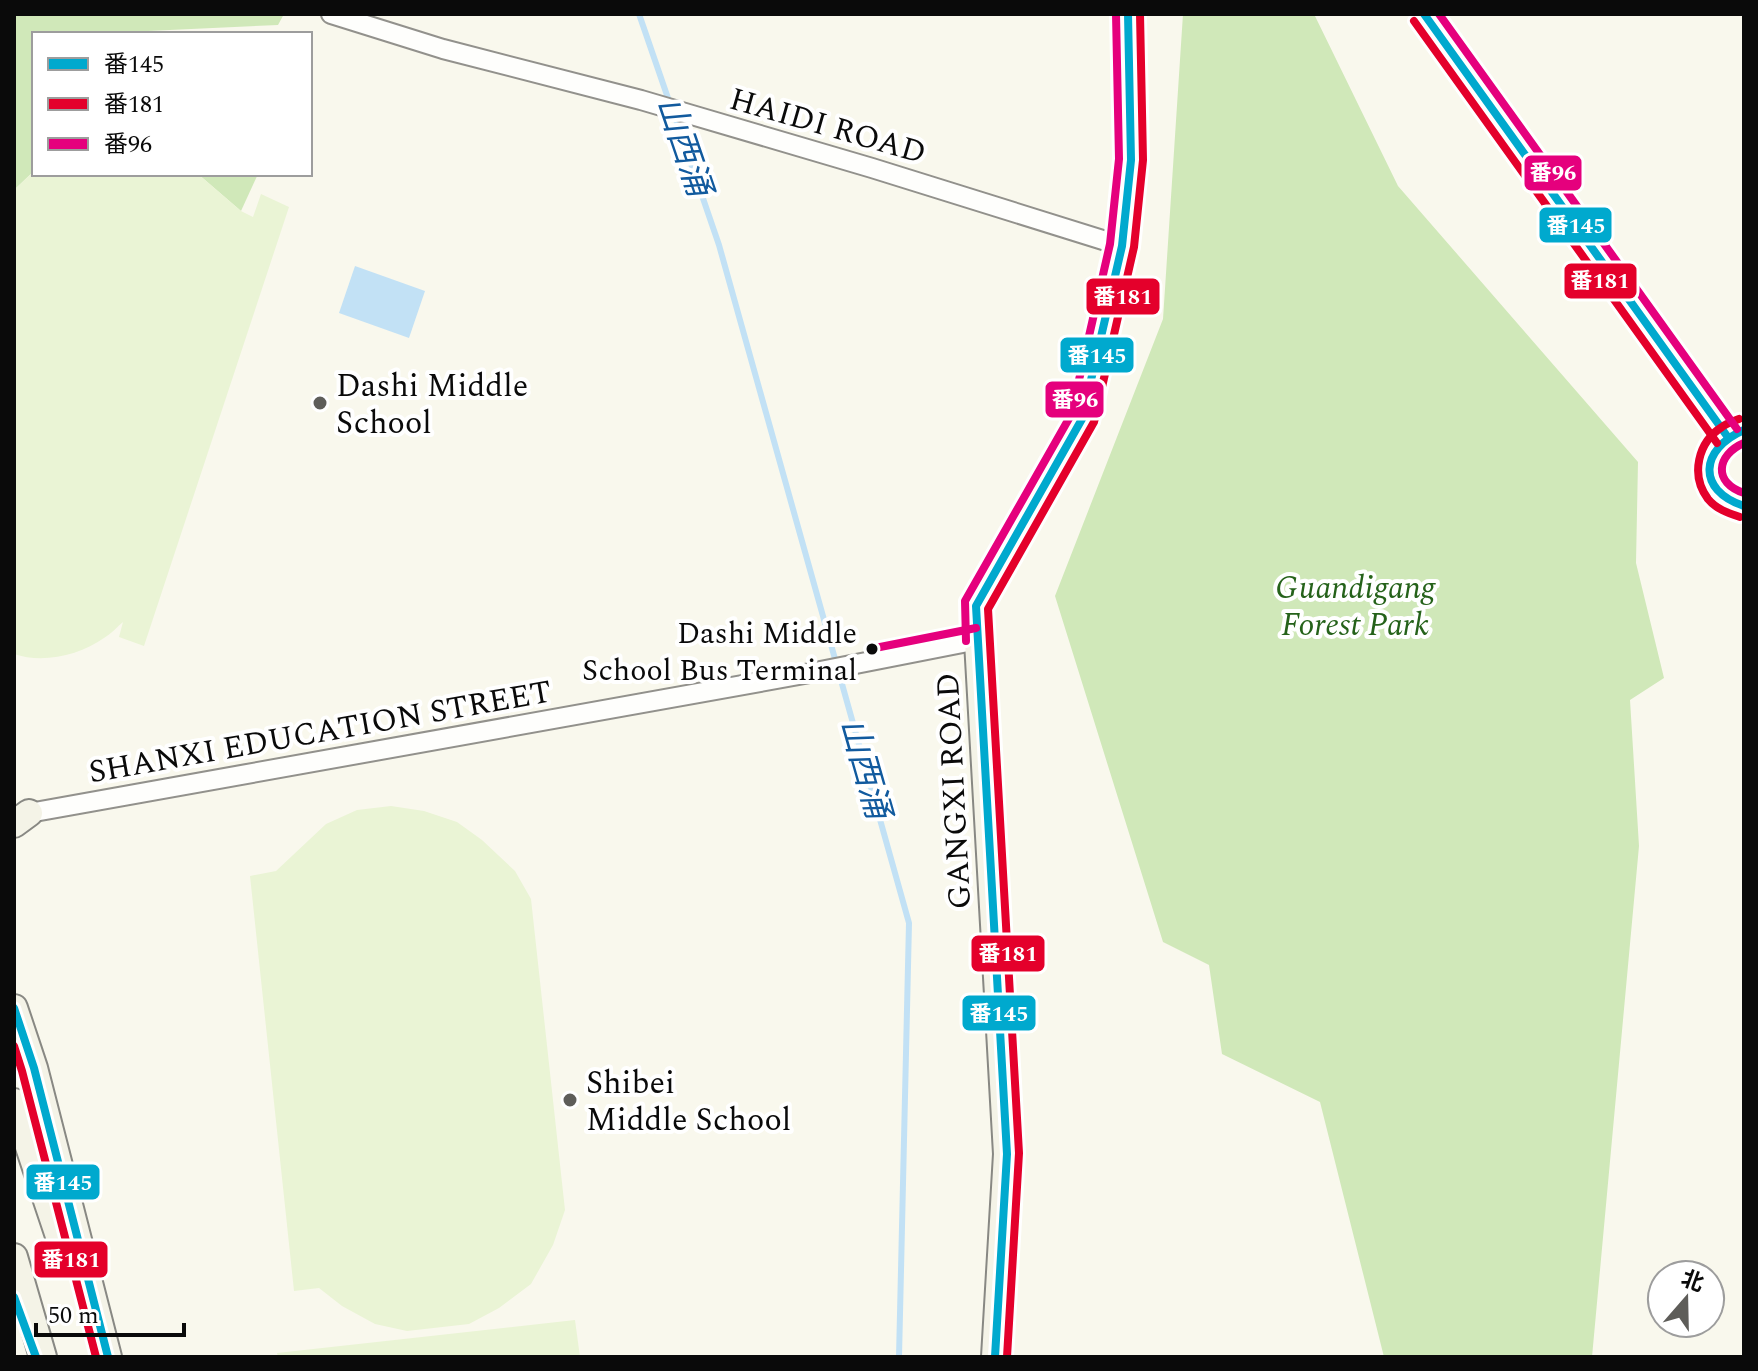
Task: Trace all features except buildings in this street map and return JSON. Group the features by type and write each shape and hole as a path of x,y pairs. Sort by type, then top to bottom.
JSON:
{"street":[{"name":"HAIDI ROAD","path":"331,14 443,49 641,100 1122,246"},
{"name":"GANGXI ROAD","path":"995,1357 1007,1154 976,606 1082,419 1122,246 1131,160 1128,14"},
{"path":"1424,14 1736,433 1714,449 1710,475 1715,488 1724,498 1744,506"},
{"name":"SHANXI EDUCATION STREET","path":"19,817 978,640"},
{"path":"14,1008 34,1068 108,1357"},
{"path":"14,1102 100,1357"},
{"path":"14,1257 43,1357"},
{"path":"14,1297 36,1357"}],"green space":[{"path":"14,14 284,14 278,25 148,32 32,32 32,173 14,190"},
{"name":"Guandigang Forest Park","path":"1183,14 1314,14 1398,186 1638,462 1636,563 1664,678 1630,700 1639,846 1592,1357 1384,1357 1320,1102 1222,1054 1209,965 1163,942 1055,596 1163,319"},
{"path":"32,173 32,176 200,176 241,211 253,217 261,194 289,207 144,646 119,637 123,622 109,635 73,653 49,658 14,654 14,190"},
{"path":"200,176 257,176 241,211"},
{"path":"391,806 424,811 457,822 515,871 531,899 565,1210 553,1245 531,1284 499,1308 469,1324 407,1331 375,1324 342,1306 319,1288 294,1291 250,876 276,871 326,824 357,810"},
{"path":"575,1320 580,1357 278,1357 277,1353"}],"water":[{"path":"355,266 425,291 409,338 339,313"}],"waterway":[{"name":"山西涌","path":"639,14 670,104"},
{"name":"山西涌","path":"674,114 719,245 909,923 899,1357"}],"transit line":[{"name":"番96","path":"966,641 965,601 1071,415 1110,244 1119,159 1116,14"},
{"name":"番145","path":"995,1357 1007,1154 976,606 1082,419 1122,246 1131,160 1128,14"},
{"name":"番181","path":"1007,1357 1019,1153 988,609 1094,422 1134,247 1143,160 1140,14"},
{"name":"番145","path":"1424,14 1727,436"},
{"name":"番96","path":"1439,14 1737,429"},
{"name":"番181","path":"1414,21 1717,443"},
{"name":"番181","path":"1739,419 1724,426 1707,441 1698,470 1702,490 1708,499 1718,508 1740,517"},
{"name":"番145","path":"1744,430 1719,448 1712,458 1710,469 1711,480 1718,490 1728,499 1744,506"},
{"name":"番96","path":"1744,443 1728,454 1722,469 1727,483 1744,493"},
{"name":"番96","path":"870,649 976,628"},
{"name":"番145","path":"14,1008 34,1068 108,1357"},
{"name":"番181","path":"14,1046 96,1357"},
{"name":"番145","path":"14,1297 36,1357"}],"place":[{"name":"Dashi Middle School","path":"320,403"},
{"name":"Dashi Middle School Bus Terminal","path":"872,649"},
{"name":"Shibei Middle School","path":"570,1100"}]}
